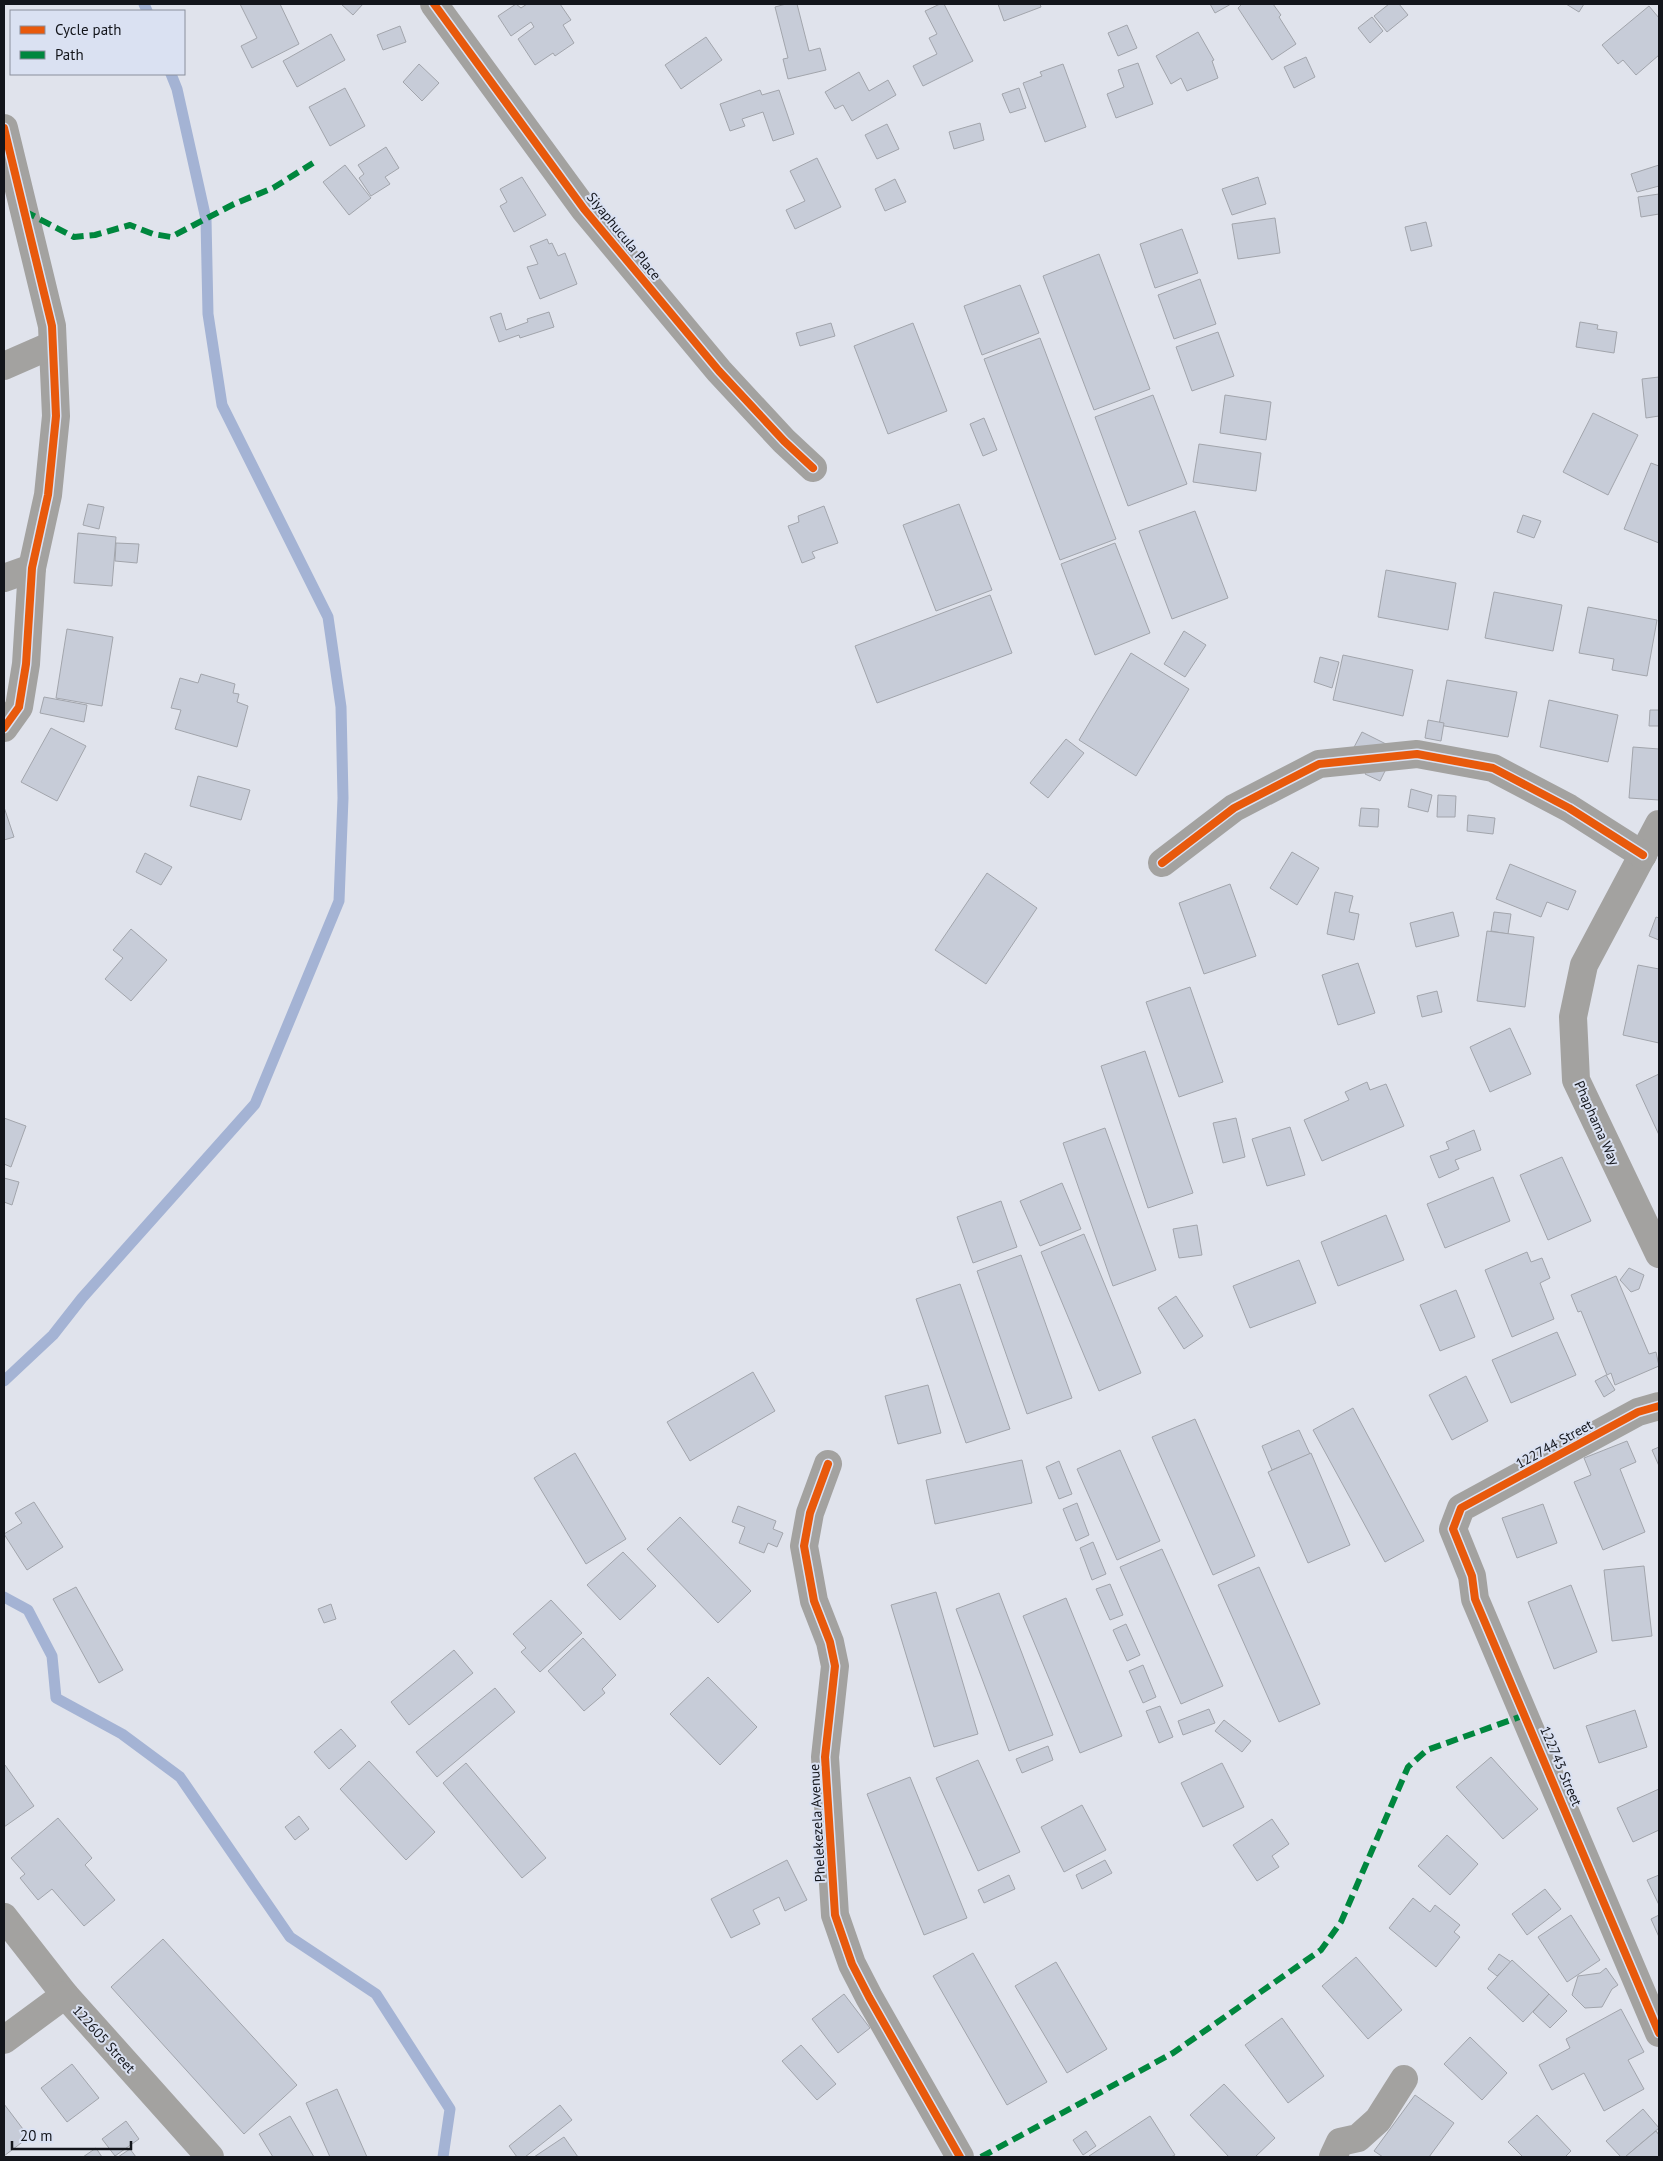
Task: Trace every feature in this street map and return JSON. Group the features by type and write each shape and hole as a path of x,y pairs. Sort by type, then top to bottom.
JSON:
{"street":[{"name":"Siyaphucula Place","path":"434,4 584,209 719,371 813,468"},
{"path":"4,728 19,707 26,664 32,568 48,495 56,416 52,326 5,140"},
{"path":"4,366 52,345"},
{"path":"4,578 32,568"},
{"path":"1162,863 1234,808 1319,764 1417,754 1493,768 1569,808 1643,855"},
{"name":"Phaphama Way","path":"1659,824 1584,966 1573,1017 1576,1080 1659,1254"},
{"name":"122744 Street","path":"1461,1508 1638,1412 1659,1406"},
{"name":"Phelekezela Avenue","path":"828,1464 810,1513 804,1546 814,1601 830,1642 835,1666 825,1756 835,1915 852,1964 869,1997 960,2157"},
{"name":"122743 Street","path":"1461,1508 1453,1530 1472,1576 1475,1599 1659,2033"},
{"name":"122605 Street","path":"4,1917 65,1995 210,2157"},
{"path":"4,2040 65,1995"},
{"path":"1333,2157 1340,2142 1358,2138 1378,2120 1404,2079"}],"building":[{"path":"240,4 280,4 299,44 252,68 241,46 257,38"},
{"path":"341,4 363,4 353,15"},
{"path":"516,4 521,8 527,4 560,4 571,20 563,25 574,43 555,56 553,53 535,65 518,39 534,27 531,22 511,36 498,16"},
{"path":"797,4 809,51 820,48 826,70 788,79 783,59 788,58 775,7"},
{"path":"944,4 973,61 923,86 913,66 937,54 929,38 937,34 925,11"},
{"path":"998,4 1040,4 1041,7 1004,21"},
{"path":"1210,4 1231,4 1215,13"},
{"path":"1242,4 1273,4 1296,44 1272,60 1238,8"},
{"path":"1389,4 1399,4 1408,15 1387,32 1374,16"},
{"path":"1566,4 1584,4 1579,12"},
{"path":"1649,6 1659,18 1659,55 1636,75 1623,60 1618,64 1602,45"},
{"path":"1372,17 1383,31 1370,43 1358,28"},
{"path":"1127,25 1137,48 1118,56 1108,33"},
{"path":"400,26 406,42 383,50 377,35"},
{"path":"1198,32 1214,60 1212,61 1218,78 1187,91 1181,78 1171,84 1156,56"},
{"path":"331,34 345,60 297,87 283,61"},
{"path":"706,37 722,60 681,89 665,65"},
{"path":"1306,57 1315,77 1294,88 1284,67"},
{"path":"1138,63 1153,104 1116,118 1107,94 1124,87 1118,70"},
{"path":"419,64 439,83 422,101 403,82"},
{"path":"1063,64 1086,127 1045,142 1023,83 1042,76 1040,72"},
{"path":"859,72 869,91 888,80 896,95 852,121 843,105 835,109 825,92"},
{"path":"345,88 365,126 330,146 309,107"},
{"path":"1019,88 1026,108 1010,113 1002,94"},
{"path":"760,90 762,95 779,90 794,134 773,141 763,112 742,119 745,126 730,131 720,104"},
{"path":"980,123 984,140 954,149 949,132"},
{"path":"887,124 899,149 877,159 865,135"},
{"path":"386,147 399,168 385,177 390,184 371,196 359,178 364,174 358,165"},
{"path":"817,158 841,207 795,229 786,210 805,201 790,171"},
{"path":"345,165 371,198 349,215 323,182"},
{"path":"1659,165 1659,186 1637,192 1631,174"},
{"path":"522,177 546,215 514,232 500,206 507,202 500,189"},
{"path":"1258,177 1266,204 1232,215 1222,189"},
{"path":"895,179 906,202 885,211 875,189"},
{"path":"1659,194 1659,214 1641,217 1638,197"},
{"path":"1275,218 1280,253 1238,259 1232,224"},
{"path":"1426,222 1432,246 1411,251 1405,227"},
{"path":"1182,229 1198,273 1155,288 1140,244"},
{"path":"547,239 549,244 552,243 558,256 565,253 577,284 540,299 527,267 538,264 530,246"},
{"path":"1099,254 1150,389 1094,410 1043,276"},
{"path":"1200,279 1216,324 1174,339 1158,295"},
{"path":"1020,285 1039,333 982,355 964,306"},
{"path":"549,312 554,327 520,338 519,335 499,342 490,317 501,313 506,330 528,322 527,319"},
{"path":"1580,322 1598,325 1597,329 1617,332 1614,353 1576,347"},
{"path":"831,323 835,336 800,346 796,333"},
{"path":"913,323 947,411 888,434 854,346"},
{"path":"1218,332 1234,376 1192,391 1176,347"},
{"path":"1040,338 1116,539 1060,560 984,359"},
{"path":"1659,377 1659,416 1646,418 1642,379"},
{"path":"1153,395 1187,484 1128,506 1095,417"},
{"path":"1225,395 1271,402 1266,440 1220,433"},
{"path":"1593,413 1638,435 1608,495 1563,472"},
{"path":"984,418 997,450 983,456 970,424"},
{"path":"1199,444 1261,453 1256,491 1193,482"},
{"path":"1651,463 1659,466 1659,543 1624,529"},
{"path":"88,504 104,507 99,529 83,525"},
{"path":"959,504 992,590 936,611 903,525"},
{"path":"824,506 838,543 812,552 815,558 802,563 788,526 799,522 798,516"},
{"path":"1195,511 1228,598 1172,619 1139,531"},
{"path":"1523,515 1541,521 1534,538 1517,532"},
{"path":"78,533 116,537 112,586 74,583"},
{"path":"116,543 139,544 137,563 115,561"},
{"path":"1115,543 1150,633 1095,655 1061,564"},
{"path":"1386,570 1456,583 1448,630 1378,617"},
{"path":"1494,592 1562,605 1553,651 1485,638"},
{"path":"990,595 1012,653 877,703 855,646"},
{"path":"1588,607 1657,620 1647,676 1612,670 1614,659 1579,653"},
{"path":"67,629 113,637 102,706 56,698"},
{"path":"1184,631 1206,645 1185,677 1164,664"},
{"path":"1131,653 1189,689 1136,776 1079,740"},
{"path":"1343,655 1413,670 1403,716 1333,700"},
{"path":"1320,657 1339,662 1332,688 1314,682"},
{"path":"201,674 235,684 233,693 239,694 237,702 248,706 237,747 175,729 181,710 171,708 180,678 198,683"},
{"path":"1447,680 1517,692 1508,737 1439,725"},
{"path":"44,697 87,705 84,722 40,713"},
{"path":"1549,700 1618,715 1608,762 1540,747"},
{"path":"1650,710 1659,710 1659,726 1649,726"},
{"path":"1428,720 1444,723 1441,741 1425,738"},
{"path":"51,728 86,746 57,801 21,782"},
{"path":"1362,732 1396,749 1380,781 1365,774 1372,761 1352,751"},
{"path":"1066,739 1084,753 1048,798 1030,783"},
{"path":"1633,747 1659,749 1659,800 1629,798"},
{"path":"198,776 250,790 241,820 190,806"},
{"path":"1411,789 1432,795 1428,812 1408,807"},
{"path":"1438,795 1456,796 1455,817 1437,817"},
{"path":"4,807 14,837 4,840"},
{"path":"1361,808 1379,809 1378,827 1359,826"},
{"path":"1468,815 1495,818 1493,834 1467,831"},
{"path":"1292,852 1319,868 1297,905 1270,888"},
{"path":"145,853 172,867 161,885 136,872"},
{"path":"1510,864 1576,891 1568,910 1547,902 1541,917 1496,899"},
{"path":"987,873 1037,908 986,984 935,950"},
{"path":"1230,884 1256,956 1204,974 1179,903"},
{"path":"1335,892 1353,896 1349,912 1359,914 1354,940 1327,934"},
{"path":"1453,912 1459,936 1416,947 1410,923"},
{"path":"1494,912 1511,914 1508,934 1491,931"},
{"path":"1656,917 1659,918 1659,940 1649,936"},
{"path":"131,929 167,960 131,1001 105,979 123,958 113,950"},
{"path":"1487,931 1534,937 1525,1007 1477,1001"},
{"path":"1358,963 1375,1013 1338,1025 1322,975"},
{"path":"1638,965 1659,969 1659,1043 1623,1035"},
{"path":"1190,987 1223,1082 1179,1097 1146,1002"},
{"path":"1437,991 1442,1012 1422,1017 1417,996"},
{"path":"1510,1028 1531,1074 1490,1092 1470,1047"},
{"path":"1145,1051 1193,1193 1148,1208 1101,1066"},
{"path":"1659,1074 1659,1135 1636,1085"},
{"path":"1367,1082 1370,1090 1386,1084 1404,1126 1322,1161 1304,1120 1349,1100 1345,1092"},
{"path":"4,1118 26,1126 11,1167 4,1164"},
{"path":"1236,1118 1245,1157 1223,1163 1213,1123"},
{"path":"1290,1127 1305,1175 1267,1186 1252,1139"},
{"path":"1105,1128 1156,1270 1113,1286 1063,1143"},
{"path":"1474,1130 1481,1150 1455,1160 1459,1169 1439,1178 1430,1156 1449,1149 1446,1142"},
{"path":"1562,1157 1591,1221 1548,1240 1520,1175"},
{"path":"1493,1177 1510,1221 1445,1248 1427,1204"},
{"path":"4,1178 19,1182 12,1205 4,1202"},
{"path":"1062,1183 1081,1229 1040,1246 1020,1201"},
{"path":"1001,1201 1017,1247 973,1263 957,1217"},
{"path":"1386,1215 1404,1260 1338,1286 1321,1242"},
{"path":"1197,1225 1202,1255 1179,1258 1173,1229"},
{"path":"1084,1234 1141,1373 1099,1391 1041,1252"},
{"path":"1527,1252 1531,1262 1542,1258 1550,1278 1540,1283 1554,1319 1512,1337 1485,1270"},
{"path":"1021,1255 1072,1398 1027,1414 977,1271"},
{"path":"1299,1260 1316,1303 1250,1328 1233,1286"},
{"path":"1629,1268 1644,1275 1639,1289 1631,1292 1620,1280"},
{"path":"1616,1276 1649,1354 1656,1352 1659,1366 1615,1385 1611,1373 1607,1375 1581,1311 1578,1312 1571,1295"},
{"path":"960,1284 1010,1429 966,1443 916,1299"},
{"path":"1456,1290 1475,1337 1440,1351 1420,1305"},
{"path":"1176,1296 1203,1336 1184,1349 1158,1308"},
{"path":"1557,1332 1576,1375 1511,1403 1492,1360"},
{"path":"753,1372 775,1411 690,1461 667,1422"},
{"path":"1606,1375 1615,1390 1604,1397 1595,1381"},
{"path":"1466,1376 1488,1421 1452,1440 1429,1395"},
{"path":"928,1385 941,1433 898,1444 885,1396"},
{"path":"1353,1408 1424,1541 1385,1562 1313,1430"},
{"path":"1195,1419 1255,1556 1213,1575 1152,1437"},
{"path":"1299,1430 1310,1454 1272,1470 1262,1446"},
{"path":"1627,1441 1636,1462 1620,1469 1645,1532 1603,1550 1574,1482 1591,1475 1584,1458"},
{"path":"1659,1447 1659,1466 1652,1450"},
{"path":"1120,1450 1160,1541 1117,1560 1077,1469"},
{"path":"575,1453 626,1539 586,1564 534,1478"},
{"path":"1311,1453 1350,1545 1308,1563 1268,1472"},
{"path":"1022,1460 1032,1503 935,1524 926,1480"},
{"path":"1059,1461 1072,1494 1059,1499 1046,1467"},
{"path":"34,1502 63,1547 27,1570 4,1534 22,1523 15,1513"},
{"path":"1077,1503 1089,1535 1076,1541 1063,1509"},
{"path":"1543,1504 1557,1543 1517,1558 1502,1518"},
{"path":"738,1506 776,1521 773,1529 783,1533 777,1547 768,1543 764,1553 739,1543 745,1527 732,1522"},
{"path":"680,1517 751,1591 718,1623 647,1549"},
{"path":"1093,1542 1106,1574 1092,1580 1080,1548"},
{"path":"1162,1549 1223,1686 1181,1704 1120,1567"},
{"path":"623,1552 656,1586 620,1620 587,1585"},
{"path":"1644,1566 1652,1636 1612,1641 1604,1570"},
{"path":"1259,1567 1320,1704 1279,1722 1218,1585"},
{"path":"1110,1584 1123,1615 1110,1620 1096,1589"},
{"path":"1571,1585 1597,1652 1554,1669 1528,1602"},
{"path":"76,1587 123,1670 99,1683 53,1599"},
{"path":"936,1592 978,1734 934,1747 891,1605"},
{"path":"999,1593 1053,1735 1009,1751 956,1609"},
{"path":"1066,1598 1122,1736 1080,1753 1023,1616"},
{"path":"551,1600 582,1633 540,1672 521,1652 526,1648 513,1634"},
{"path":"331,1604 336,1619 324,1623 318,1609"},
{"path":"1126,1624 1140,1655 1127,1661 1113,1630"},
{"path":"583,1638 616,1675 602,1689 605,1693 584,1711 548,1671"},
{"path":"454,1650 473,1673 409,1725 391,1702"},
{"path":"1143,1665 1156,1697 1143,1703 1129,1671"},
{"path":"708,1677 757,1727 720,1765 670,1714"},
{"path":"495,1688 515,1712 437,1777 416,1752"},
{"path":"1160,1706 1173,1737 1159,1743 1146,1711"},
{"path":"1209,1709 1215,1723 1183,1735 1178,1721"},
{"path":"1635,1710 1647,1747 1599,1763 1586,1726"},
{"path":"1224,1720 1251,1741 1242,1752 1215,1731"},
{"path":"341,1729 356,1746 329,1769 314,1752"},
{"path":"1048,1746 1053,1760 1022,1773 1016,1759"},
{"path":"1491,1757 1538,1809 1503,1839 1456,1787"},
{"path":"978,1760 1020,1852 978,1871 936,1778"},
{"path":"369,1761 435,1832 406,1860 340,1789"},
{"path":"466,1763 546,1858 522,1878 443,1783"},
{"path":"1222,1763 1244,1807 1203,1827 1181,1783"},
{"path":"4,1766 34,1806 4,1827"},
{"path":"910,1777 967,1918 924,1935 867,1794"},
{"path":"1659,1789 1659,1830 1633,1842 1617,1808"},
{"path":"1082,1805 1106,1850 1064,1872 1041,1827"},
{"path":"299,1816 309,1829 295,1840 285,1827"},
{"path":"58,1818 92,1858 85,1865 115,1900 84,1926 52,1889 38,1900 20,1878 25,1874 11,1858"},
{"path":"1272,1819 1289,1844 1272,1856 1279,1867 1257,1881 1233,1845"},
{"path":"1447,1835 1478,1864 1450,1895 1418,1866"},
{"path":"787,1860 807,1900 785,1911 779,1897 753,1910 760,1924 731,1938 711,1899"},
{"path":"1105,1860 1112,1873 1082,1889 1076,1875"},
{"path":"1009,1875 1015,1889 984,1903 978,1890"},
{"path":"1659,1875 1659,1905 1647,1880"},
{"path":"1545,1889 1561,1909 1527,1935 1512,1914"},
{"path":"1413,1898 1430,1912 1435,1905 1460,1925 1454,1932 1460,1937 1436,1967 1389,1928"},
{"path":"1571,1915 1600,1960 1567,1982 1538,1937"},
{"path":"1659,1915 1659,1937 1651,1919"},
{"path":"163,1939 297,2085 244,2134 111,1987"},
{"path":"973,1953 1047,2082 1007,2105 933,1976"},
{"path":"1499,1954 1511,1962 1497,1976 1488,1969"},
{"path":"1356,1957 1402,2010 1368,2039 1322,1986"},
{"path":"1512,1960 1549,1994 1523,2022 1487,1988"},
{"path":"1056,1962 1107,2049 1067,2073 1015,1986"},
{"path":"1606,1968 1618,1985 1612,1989 1602,2007 1585,2008 1572,1995 1578,1976 1600,1973"},
{"path":"844,1994 870,2028 838,2053 812,2019"},
{"path":"1549,1994 1567,2011 1550,2028 1533,2012"},
{"path":"1621,2009 1644,2052 1628,2060 1644,2089 1604,2111 1584,2073 1552,2090 1539,2065 1570,2048 1566,2039"},
{"path":"1282,2018 1324,2076 1288,2103 1245,2045"},
{"path":"1470,2037 1507,2073 1482,2100 1444,2064"},
{"path":"801,2045 836,2084 817,2100 782,2061"},
{"path":"72,2064 99,2098 67,2122 41,2088"},
{"path":"1224,2084 1275,2138 1255,2157 1229,2157 1190,2115"},
{"path":"337,2089 367,2157 330,2157 306,2103"},
{"path":"1415,2095 1454,2123 1429,2157 1383,2157 1374,2151"},
{"path":"4,2104 29,2137 4,2156"},
{"path":"560,2105 572,2120 525,2157 517,2157 509,2146"},
{"path":"1643,2109 1659,2128 1625,2157 1621,2157 1606,2141"},
{"path":"1537,2115 1571,2151 1565,2157 1523,2157 1508,2142"},
{"path":"290,2116 314,2157 273,2157 259,2134"},
{"path":"1150,2116 1175,2155 1171,2157 1089,2156"},
{"path":"126,2121 139,2139 115,2156 102,2139"},
{"path":"1086,2131 1096,2146 1083,2155 1073,2140"},
{"path":"1656,2131 1659,2135 1659,2157 1625,2157"},
{"path":"564,2137 578,2157 534,2157"},
{"path":"96,2148 102,2157 83,2157"},
{"path":"130,2149 136,2157 118,2157"}],"waterway":[{"path":"144,4 147,10"},
{"path":"4,1381 53,1335 82,1298 255,1104 339,901 343,798 341,707 328,617 222,405 208,314 206,219 177,89 171,75"},
{"path":"4,1597 28,1610 52,1656 56,1698 122,1734 180,1777 290,1937 376,1994 450,2109 443,2157"}],"marked path":[{"path":"24,211 74,237 95,235 130,225 153,234 171,237 234,204 273,188 313,163"},
{"path":"981,2157 1173,2053 1321,1950 1341,1922 1408,1767 1427,1750 1525,1715"}],"cycle path":[{"path":"434,4 584,209 719,371 784,441 813,468"},
{"path":"4,128 52,326 56,416 48,495 32,568 26,664 19,707 4,728"},
{"path":"1162,863 1234,808 1319,764 1417,754 1493,768 1569,808 1643,855"},
{"path":"1659,1406 1638,1412 1461,1508 1453,1529 1472,1576 1475,1599 1659,2033"},
{"path":"828,1464 810,1513 804,1546 814,1601 830,1642 835,1666 825,1757 835,1915 852,1964 869,1997 960,2157"}]}
